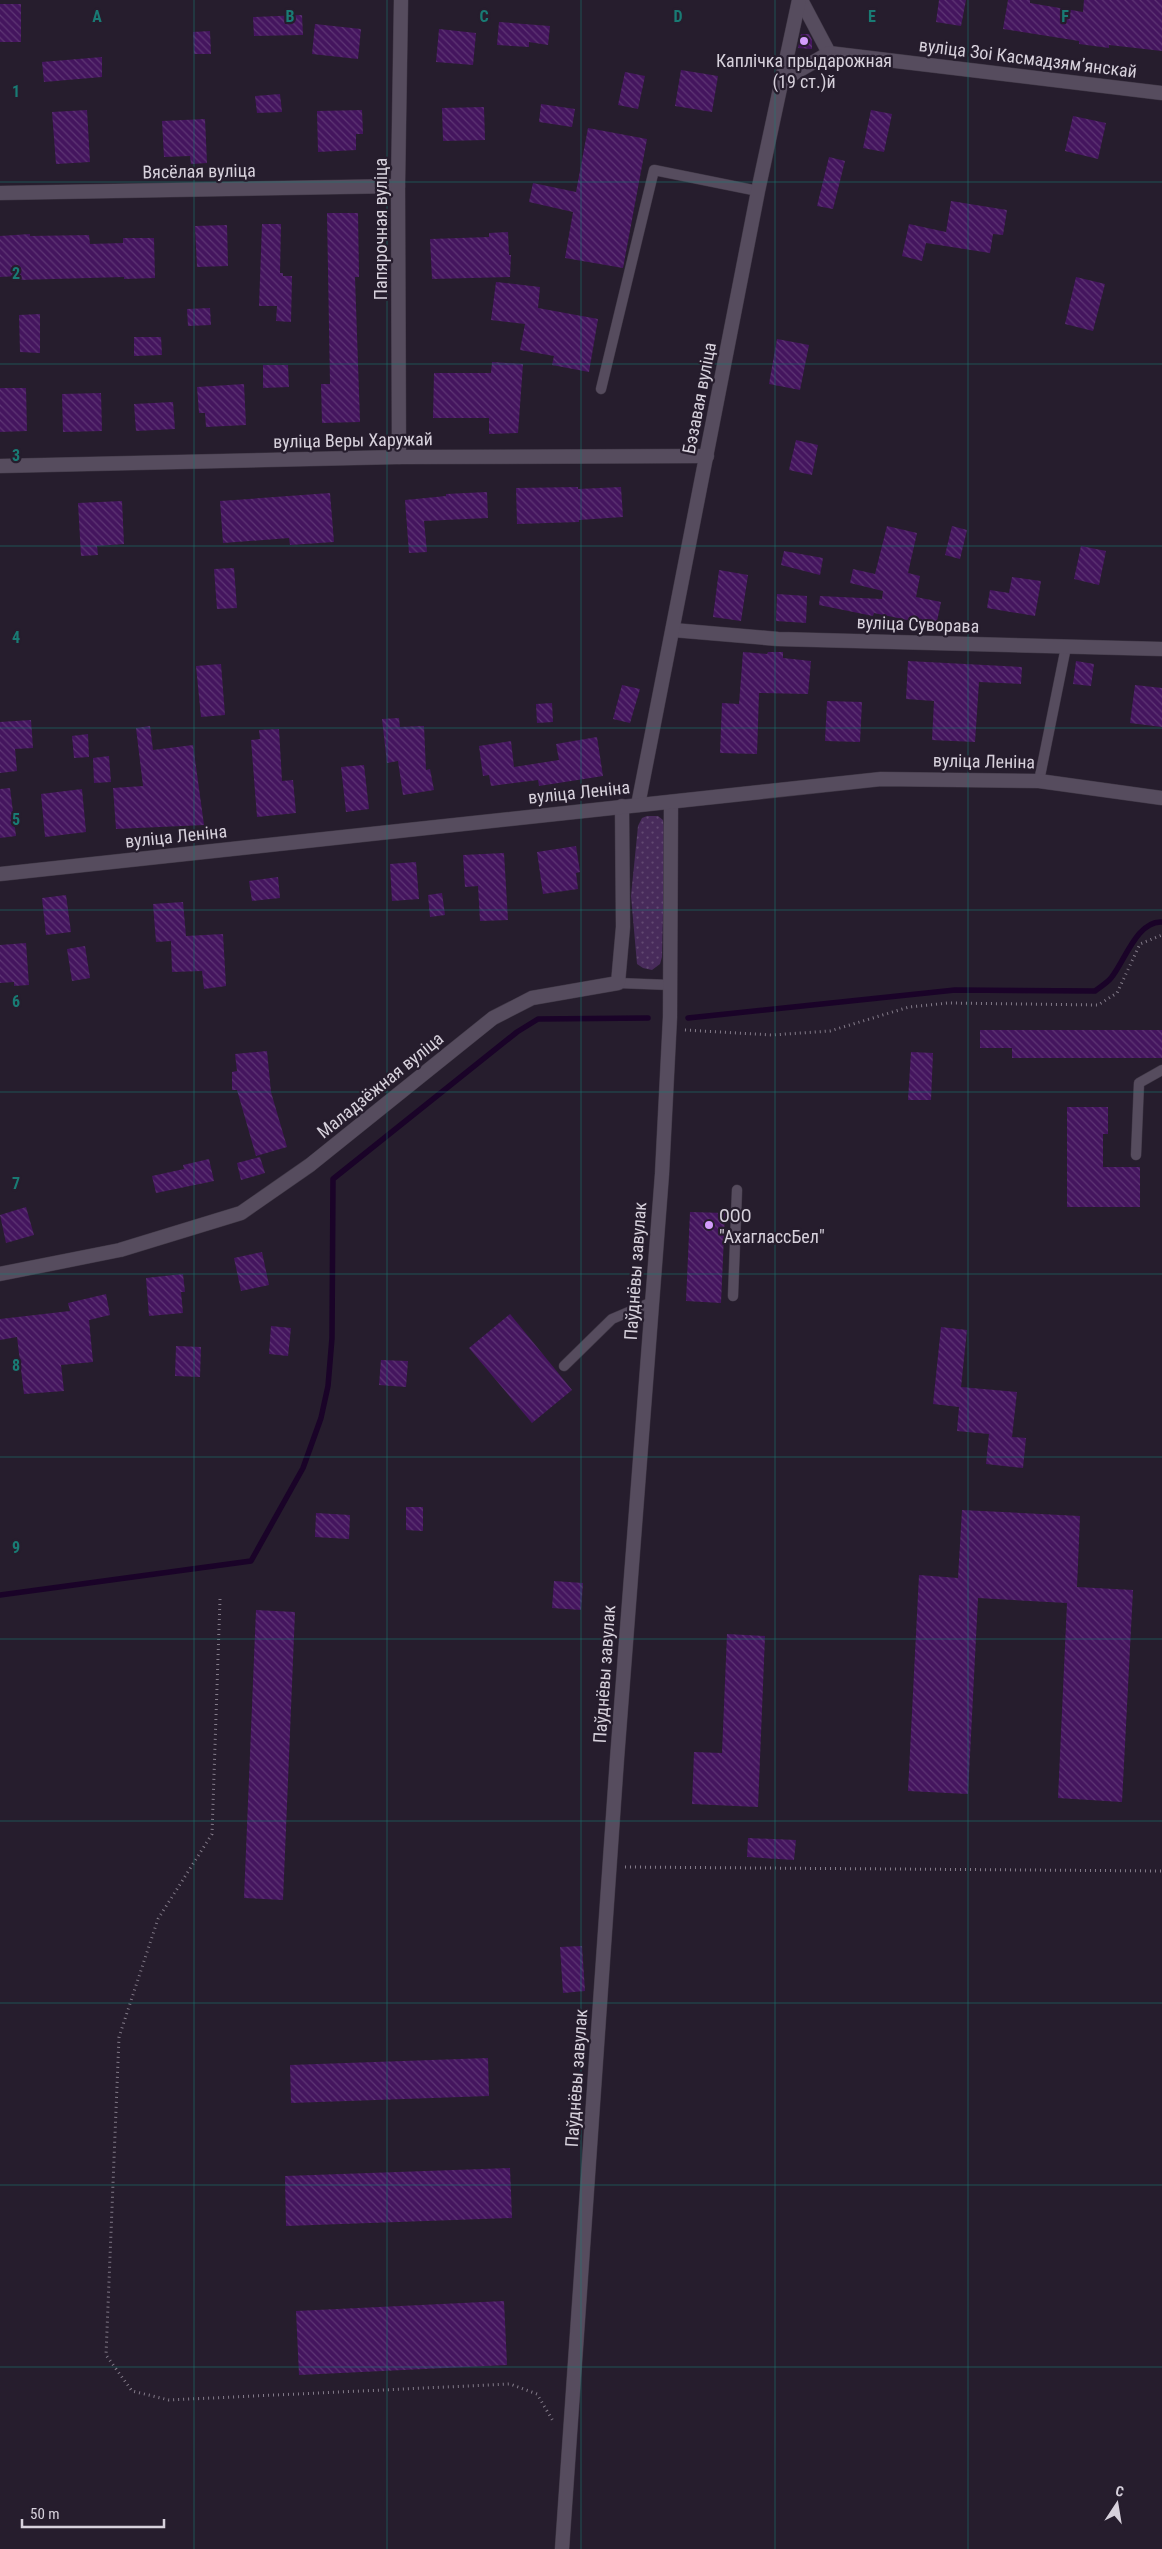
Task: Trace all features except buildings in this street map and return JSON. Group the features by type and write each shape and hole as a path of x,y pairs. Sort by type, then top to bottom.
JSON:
{"street":[{"name":"Папярочная вуліца","path":"399,457 398,186 401,0"},
{"path":"781,81 829,53 800,0"},
{"name":"Бэзавая вуліца","path":"638,805 758,191 800,0"},
{"name":"вуліца Зоі Касмадзямʼянскай","path":"829,53 1162,93"},
{"name":"Вясёлая вуліца","path":"0,192 398,186"},
{"name":"вуліца Веры Харужай","path":"0,466 399,457 707,456"},
{"name":"вуліца Суворава","path":"673,630 778,639 1162,649"},
{"name":"вуліца Леніна","path":"0,874 881,779 1039,781 1162,798"},
{"name":"Паўднёвы завулак","path":"562,2549 609,1866 652,1302 669,1028 671,802"},
{"path":"618,983 623,927 622,806"},
{"name":"Маладзёжная вуліца","path":"0,1274 120,1250 241,1213 310,1165 493,1018 532,998 618,983"}],"lane":[{"path":"601,388 654,170 758,191"},
{"path":"1039,781 1066,647"},
{"path":"618,983 670,985"},
{"path":"1136,1155 1139,1083 1162,1070"},
{"path":"733,1296 737,1190"},
{"path":"564,1366 612,1320 652,1302"}],"path":[{"path":"669,1028 772,1035 830,1031 909,1007 939,1004 1098,1005 1117,993 1140,944 1162,935"},
{"path":"220,1599 212,1834 158,1919 119,2037 106,2355 132,2391 169,2400 510,2384 537,2394 553,2419 552,2428"},
{"path":"609,1866 1162,1871"}],"shaded area":[{"path":"658,816 663,820 665,832 662,957 660,964 652,970 637,964 631,896 638,826 642,818"}],"waterway":[{"path":"688,1018 955,990 1095,991 1111,978 1138,935 1153,923 1162,922"},
{"path":"0,1595 251,1561 303,1468 321,1418 328,1386 332,1338 333,1179 517,1032 538,1019 648,1018"}],"place":[{"name":"Каплічка прыдарожная (19 ст.)й","path":"804,41"},
{"name":"ООО \"АхаглассБел\"","path":"709,1225"}]}
